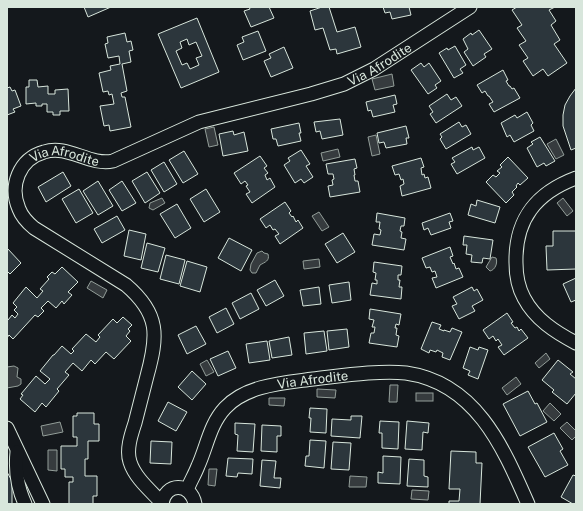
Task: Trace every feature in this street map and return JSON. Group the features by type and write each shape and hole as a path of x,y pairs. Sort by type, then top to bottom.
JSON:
{"street":[{"name":"Via Afrodite","path":"162,504 137,475 131,464 129,452 132,433 153,352 154,328 148,311 138,296 126,285 34,228 26,220 19,210 16,198 15,187 19,172 34,156 45,151 53,150 70,153 93,161 113,161 182,128 209,118 336,87 374,69 470,7"},
{"path":"576,178 550,190 540,198 528,213 522,223 519,233 516,247 516,259 518,284 529,307 547,325 576,343"},
{"name":"Via Afrodite","path":"186,490 198,466 204,447 218,418 226,407 237,398 263,388 305,380 396,373 409,374 429,379 456,393 471,405 483,419 499,445 528,504"},
{"path":"7,428 43,504"},
{"path":"18,451 16,467 17,482 25,504"},
{"path":"162,504 165,494 169,490 180,488 186,490 192,495 195,504"}],"shaded area":[{"path":"392,74 394,86 375,90 372,79"},
{"path":"214,127 218,145 209,147 205,129"},
{"path":"376,135 380,154 372,156 368,137"},
{"path":"556,139 564,155 556,159 547,144"},
{"path":"338,149 340,157 323,161 321,153"},
{"path":"162,198 165,203 153,210 149,208 150,203"},
{"path":"563,198 573,211 567,216 557,203"},
{"path":"319,212 329,227 322,231 312,216"},
{"path":"262,251 268,254 268,260 260,265 256,273 252,273 250,270 251,264 257,253"},
{"path":"492,257 496,258 497,262 495,268 490,271 486,267"},
{"path":"319,259 320,267 304,269 303,261"},
{"path":"91,281 107,290 103,298 87,288"},
{"path":"546,353 550,359 539,368 535,363"},
{"path":"207,360 214,372 206,376 200,364"},
{"path":"14,366 18,368 17,377 21,379 21,384 7,388 7,367"},
{"path":"516,377 521,384 507,395 502,388"},
{"path":"390,385 398,385 397,402 389,402"},
{"path":"317,389 336,390 335,398 317,397"},
{"path":"416,393 433,393 433,401 416,401"},
{"path":"269,398 285,398 284,406 269,405"},
{"path":"550,403 561,414 554,421 543,411"},
{"path":"60,422 63,432 43,436 41,426"},
{"path":"567,422 576,431 576,436 572,440 560,428"},
{"path":"48,450 57,450 57,471 48,470"},
{"path":"209,469 217,469 215,486 208,485"},
{"path":"350,476 367,477 366,487 349,487"},
{"path":"412,490 429,491 428,500 411,499"}],"building":[{"path":"84,7 111,7 88,17"},
{"path":"249,7 269,7 274,18 251,27 244,11 250,9"},
{"path":"322,7 329,7 337,32 355,27 361,47 337,54 336,49 330,50 323,28 315,30 310,11"},
{"path":"383,7 409,7 411,15 392,19 390,12 385,13"},
{"path":"517,7 555,7 549,10 556,21 551,25 560,40 554,44 567,63 548,76 543,69 533,76 523,61 528,58 519,45 526,41 517,28 522,25 512,10"},
{"path":"197,18 219,72 181,88 158,34","holes":["187,39 189,45 196,42 202,56 196,58 199,65 190,69 187,63 182,65 176,51 182,48 180,42"]},
{"path":"479,30 492,49 484,54 486,57 473,66 464,52 468,49 463,39 471,33 472,35"},
{"path":"258,31 266,51 243,60 237,45 244,42 242,37"},
{"path":"125,33 127,42 131,41 133,50 129,51 131,62 122,64 127,91 121,93 122,97 125,97 131,127 110,131 109,125 104,126 100,106 114,104 112,94 109,95 108,91 103,92 99,73 111,70 110,66 120,64 119,56 108,58 105,44 108,43 107,37"},
{"path":"455,46 466,65 460,69 463,73 454,78 439,53 447,48 448,50"},
{"path":"284,47 293,68 271,77 264,61 271,58 269,54"},
{"path":"421,63 424,67 429,63 441,81 435,85 437,88 428,94 411,70"},
{"path":"503,70 509,86 512,89 514,88 520,98 494,112 489,104 493,102 485,91 482,93 477,85"},
{"path":"29,80 37,80 38,87 48,86 48,94 55,94 55,90 68,89 69,111 60,111 60,115 53,115 53,112 47,112 47,104 36,106 36,103 26,104 26,87 29,87"},
{"path":"10,87 12,91 15,90 21,106 13,109 15,112 7,115 7,88"},
{"path":"576,88 576,148 571,150 563,126 563,115 565,105"},
{"path":"447,94 451,100 456,97 462,106 436,123 430,114 433,112 429,106"},
{"path":"395,95 397,104 393,105 395,112 373,117 371,110 368,111 366,102"},
{"path":"527,112 533,123 531,125 534,131 514,142 510,135 507,137 501,123 515,115 517,118"},
{"path":"340,119 343,135 322,139 320,131 316,132 314,122"},
{"path":"459,122 462,127 466,125 471,134 446,149 440,139 442,137 440,134"},
{"path":"299,123 301,141 278,146 276,139 273,139 271,129"},
{"path":"406,126 409,138 406,138 407,144 386,148 384,142 379,143 377,133"},
{"path":"233,131 234,135 244,132 248,151 223,156 219,134"},
{"path":"540,137 555,161 546,166 544,163 537,167 527,148 533,144 531,142"},
{"path":"472,147 473,150 479,147 485,158 457,174 451,164 455,162 452,158"},
{"path":"301,150 310,164 306,166 313,177 304,183 301,179 295,183 284,165 290,161 288,158"},
{"path":"184,151 198,174 183,183 169,160"},
{"path":"260,156 267,166 264,168 268,173 265,175 267,180 270,178 275,187 252,203 246,194 250,192 246,186 248,185 245,181 241,184 234,173"},
{"path":"508,157 528,178 520,185 518,183 516,186 517,187 512,192 514,195 506,203 486,182 493,175 496,177 500,173 497,171 502,167 500,165"},
{"path":"421,158 424,167 421,168 422,175 424,174 425,178 428,177 431,188 402,196 400,186 404,184 403,179 401,180 399,174 395,175 392,166"},
{"path":"355,159 357,168 354,169 354,175 355,181 358,181 360,192 330,197 328,186 333,185 332,180 334,179 333,174 328,174 326,164"},
{"path":"164,162 177,184 164,192 151,170"},
{"path":"63,172 71,186 46,202 38,187"},
{"path":"147,172 160,193 145,203 132,181"},
{"path":"98,181 113,206 98,215 83,191"},
{"path":"122,181 136,203 122,211 109,190"},
{"path":"79,189 93,213 76,223 62,199"},
{"path":"206,189 220,212 204,222 190,199"},
{"path":"477,200 500,207 495,223 468,215 471,204 476,206"},
{"path":"285,202 291,211 289,213 292,217 293,216 296,222 298,220 303,228 280,244 275,236 279,234 275,229 273,230 270,225 266,228 260,219"},
{"path":"177,204 191,228 175,238 160,214"},
{"path":"377,213 405,218 404,226 401,226 400,231 402,232 401,238 406,239 404,250 372,245 374,234 380,235 381,230 379,229 380,222 376,222"},
{"path":"450,213 453,221 449,222 451,228 431,235 428,228 424,230 422,223"},
{"path":"117,216 125,230 102,243 94,229"},
{"path":"129,230 146,234 141,260 124,256"},
{"path":"553,231 576,231 576,269 547,270 546,246 553,246"},
{"path":"343,233 355,252 337,263 325,244"},
{"path":"464,236 493,240 490,259 483,258 482,263 471,262 472,255 466,254 467,245 463,245"},
{"path":"229,238 252,250 241,271 218,258"},
{"path":"147,243 165,248 158,272 141,268"},
{"path":"450,247 453,256 450,257 453,264 454,263 456,269 459,268 463,277 436,288 432,278 437,277 435,271 432,272 430,267 426,268 422,258"},
{"path":"7,248 21,263 10,274 7,271"},
{"path":"166,255 185,260 179,284 160,279"},
{"path":"187,261 207,267 200,292 180,286"},
{"path":"374,262 402,266 401,275 398,275 398,280 400,280 399,287 402,287 401,299 370,295 372,283 377,284 377,280 375,280 376,273 373,272"},
{"path":"62,267 78,282 68,292 72,295 64,304 62,301 56,308 48,301 41,308 44,311 38,317 35,315 13,339 9,335 7,338 7,319 8,320 12,315 15,318 18,314 14,310 17,307 13,303 26,287 37,298 43,291 40,289 49,279 47,277 52,272 55,274"},
{"path":"576,278 576,300 571,302 563,284"},
{"path":"275,280 284,296 266,306 257,290"},
{"path":"349,282 351,300 332,303 329,285"},
{"path":"319,287 321,304 303,306 300,290"},
{"path":"472,287 474,291 477,289 483,300 472,306 475,311 459,319 452,306 457,304 453,297"},
{"path":"251,293 259,309 240,319 232,303"},
{"path":"226,308 234,324 217,333 209,317"},
{"path":"370,309 401,314 399,325 396,324 395,328 397,328 396,335 399,336 397,347 369,343 371,333 374,333 375,327 372,327 374,320 369,319"},
{"path":"507,313 515,328 517,327 519,331 521,329 528,338 504,355 498,347 502,345 498,339 496,341 493,336 489,339 483,330"},
{"path":"123,317 132,325 128,329 130,331 126,336 131,341 114,359 106,352 95,364 91,360 82,371 73,363 65,372 69,375 57,389 59,391 46,407 42,403 35,412 20,399 23,395 21,394 36,376 45,384 50,379 40,371 62,346 71,354 74,351 72,349 86,334 96,342 100,337 98,335 113,319 117,323"},
{"path":"432,322 441,325 439,329 444,331 450,332 452,328 462,332 450,360 442,357 443,353 437,350 436,352 430,350 429,353 421,349"},
{"path":"196,326 206,344 187,354 178,335"},
{"path":"347,329 349,347 329,350 327,331"},
{"path":"324,331 327,351 306,354 304,333"},
{"path":"289,337 292,355 272,358 269,341"},
{"path":"267,341 270,360 249,363 246,344"},
{"path":"470,347 478,350 479,347 488,350 478,379 468,375 470,371 463,368"},
{"path":"228,351 236,368 218,376 210,359"},
{"path":"558,360 573,372 570,374 576,379 576,393 567,404 552,392 554,390 542,380"},
{"path":"192,371 206,384 192,400 178,387"},
{"path":"528,391 535,404 537,403 547,422 520,436 503,404"},
{"path":"168,402 187,412 176,431 158,421"},
{"path":"310,408 327,409 326,433 310,432"},
{"path":"77,413 94,413 94,424 99,424 99,441 88,441 88,459 85,459 85,476 97,476 97,496 93,496 93,504 69,504 69,482 73,482 73,477 65,477 65,469 61,469 61,446 77,446 77,437 73,437 73,416 77,416"},
{"path":"351,416 362,416 360,438 331,436 332,419 351,420"},
{"path":"380,421 399,422 398,449 382,448 382,433 379,433"},
{"path":"407,421 429,423 428,433 423,432 422,450 405,449"},
{"path":"235,423 255,424 253,452 237,451 238,435 235,434"},
{"path":"262,425 281,426 281,436 277,436 277,452 261,451"},
{"path":"554,433 563,449 560,451 568,465 545,477 528,447"},
{"path":"310,440 326,441 324,468 305,466 306,456 309,456"},
{"path":"151,441 172,442 171,464 150,463"},
{"path":"333,442 351,443 349,470 331,469"},
{"path":"451,451 476,452 476,463 482,463 480,504 449,504 449,501 459,501 460,489 449,489"},
{"path":"383,456 401,457 400,484 378,483 378,472 383,473"},
{"path":"228,458 253,459 252,474 238,473 237,477 226,476"},
{"path":"409,459 424,460 424,476 428,477 428,487 407,486"},
{"path":"262,460 276,461 274,478 281,478 280,488 260,486"},
{"path":"7,472 12,481 12,504 7,504"},
{"path":"573,475 576,476 576,504 573,504 561,497"}]}
